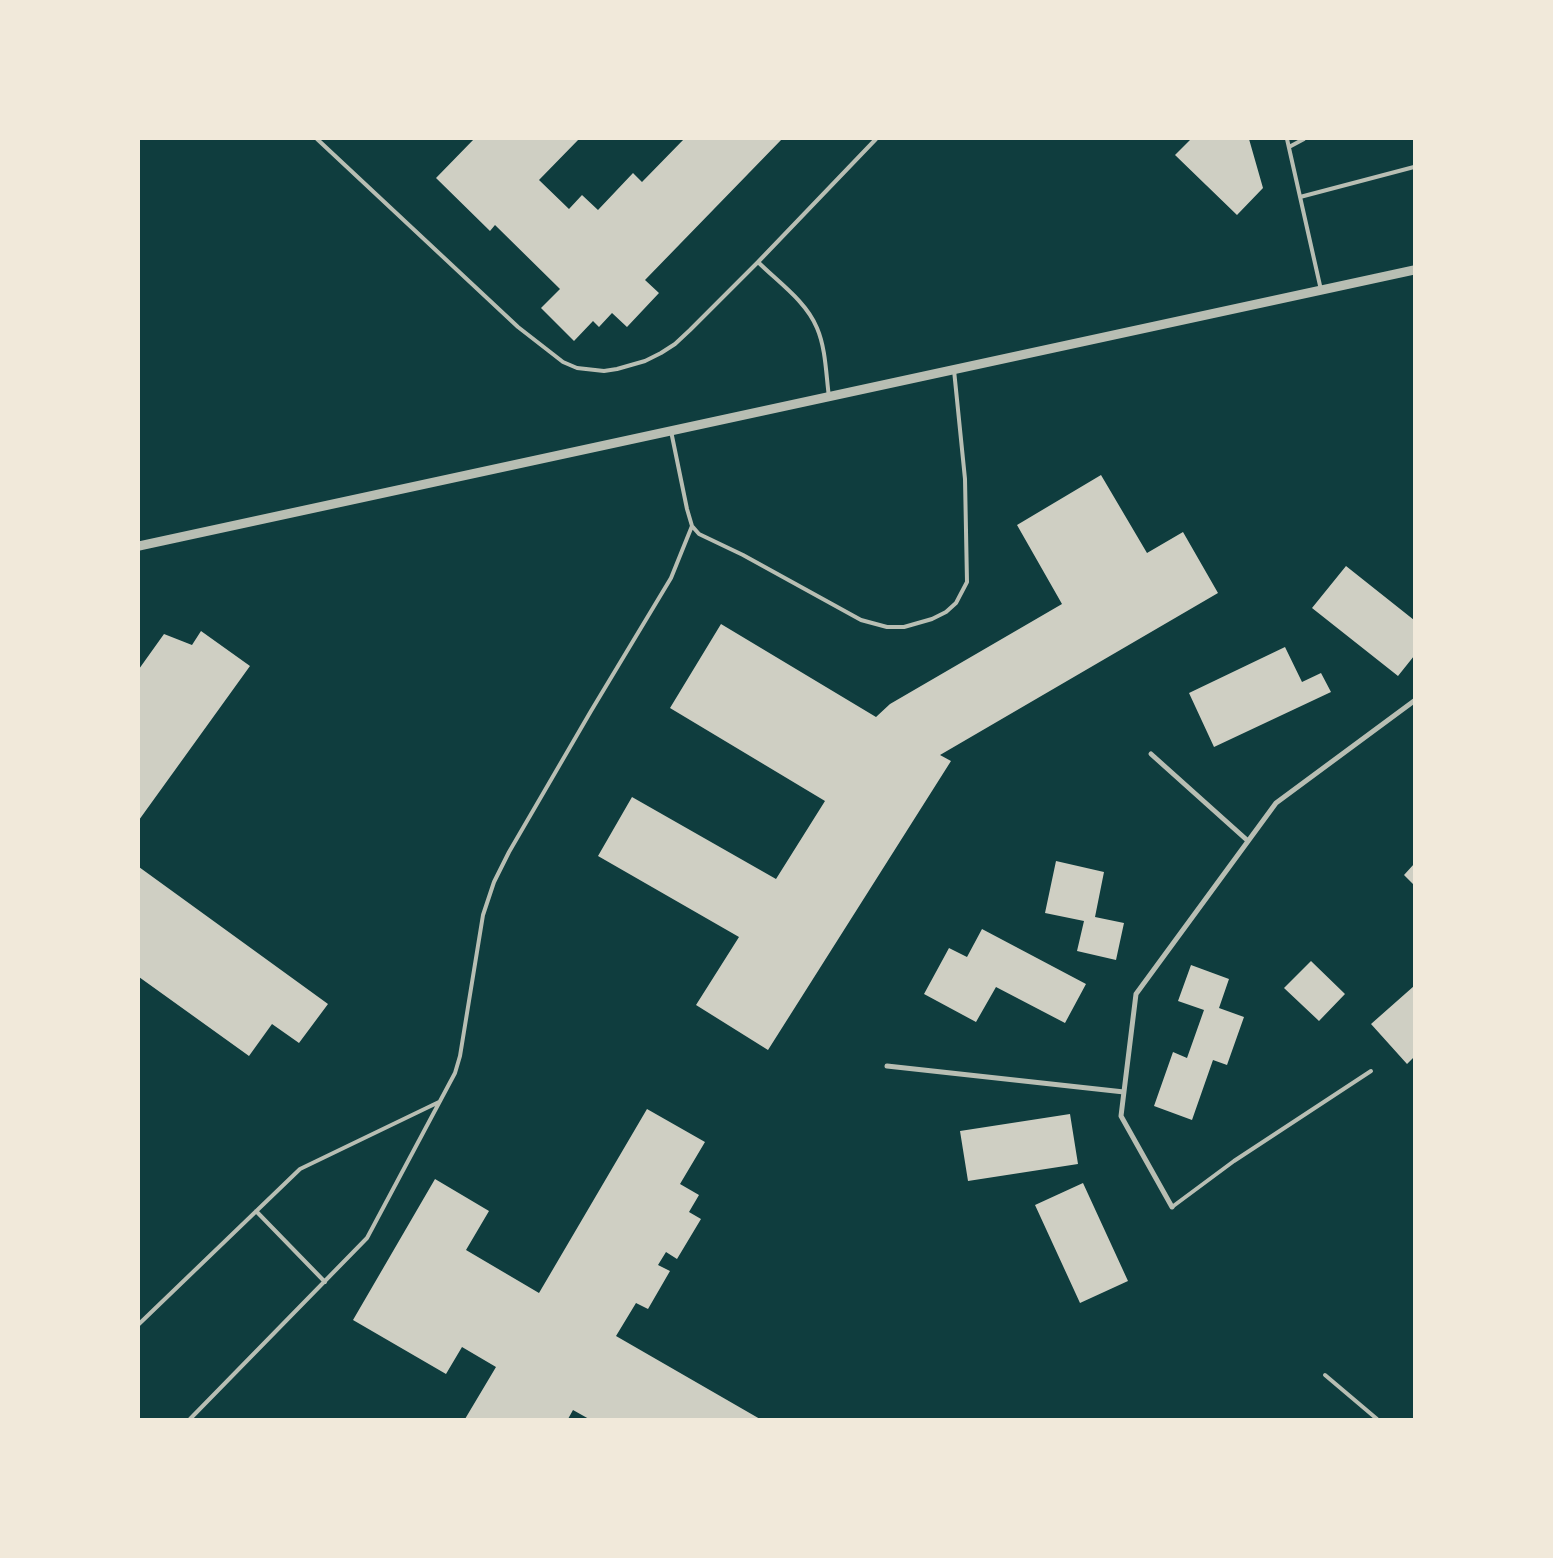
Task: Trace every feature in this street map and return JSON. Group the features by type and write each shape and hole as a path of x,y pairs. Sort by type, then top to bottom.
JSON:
{"street":[{"path":"139,546 1414,270"},
{"path":"1172,1207 1121,1116 1136,994 1276,803 1414,701"},
{"path":"1151,754 1248,841"},
{"path":"887,1066 1124,1092"}],"lane":[{"path":"317,139 518,327 563,362 577,368 604,371 645,361 675,344 758,262 876,139"},
{"path":"1287,139 1321,290"},
{"path":"1289,147 1304,139"},
{"path":"1300,197 1414,167"},
{"path":"758,262 800,302 818,329 829,397"},
{"path":"671,431 687,509 692,526 699,534 743,555 861,620 887,627 904,627 932,619 946,612 956,603 967,582 965,478 954,370"},
{"path":"190,1419 367,1238 455,1073 460,1056 483,915 494,882 509,852 581,728 672,578 692,526"},
{"path":"1172,1207 1234,1161 1371,1071"},
{"path":"139,1324 300,1169 439,1102"},
{"path":"256,1211 325,1282"},
{"path":"1325,1375 1377,1419"}],"building":[{"path":"474,139 579,139 539,180 569,209 582,195 598,210 633,173 642,182 684,139 782,139 645,280 659,293 627,327 612,313 599,327 593,321 574,341 541,308 560,289 495,225 490,231 436,178"},
{"path":"1191,139 1249,139 1263,188 1237,215 1175,155"},
{"path":"1101,475 1147,553 1183,532 1218,593 940,755 951,761 768,1050 696,1005 739,937 598,856 632,797 776,879 825,801 670,708 721,624 876,717 890,704 1062,604 1017,525"},
{"path":"1346,566 1414,620 1414,656 1398,676 1312,608"},
{"path":"201,631 250,666 139,820 139,669 164,634 192,645"},
{"path":"1285,647 1302,682 1321,673 1331,692 1214,747 1189,693"},
{"path":"1056,861 1104,872 1095,917 1124,923 1116,960 1077,951 1084,921 1045,913"},
{"path":"1414,864 1414,885 1404,875"},
{"path":"139,867 328,1004 299,1043 272,1024 249,1056 139,977"},
{"path":"982,929 1086,984 1065,1023 996,987 976,1022 924,994 949,948 967,957"},
{"path":"1311,961 1345,994 1319,1021 1284,988"},
{"path":"1191,965 1229,979 1219,1008 1244,1017 1227,1065 1213,1060 1192,1120 1154,1106 1173,1052 1187,1058 1204,1010 1178,1001"},
{"path":"1414,986 1414,1057 1407,1064 1371,1024"},
{"path":"647,1109 705,1142 680,1184 699,1195 689,1212 701,1219 677,1259 666,1252 658,1265 670,1271 648,1309 636,1303 616,1336 760,1419 589,1419 573,1410 568,1419 465,1419 496,1367 462,1347 446,1374 353,1320 435,1179 489,1211 466,1250 539,1293"},
{"path":"1070,1114 1078,1164 968,1181 960,1131"},
{"path":"1083,1183 1128,1281 1080,1303 1035,1205"}]}
